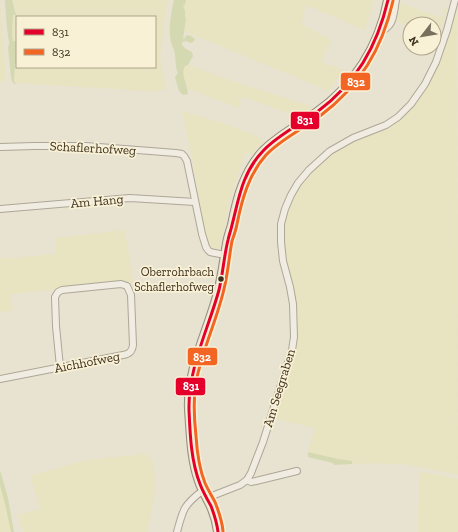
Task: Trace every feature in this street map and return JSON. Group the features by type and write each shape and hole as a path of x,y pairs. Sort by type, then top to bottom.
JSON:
{"main road":[{"path":"218,532 213,513 207,498 202,491 197,476 193,454 189,408 194,367 217,296 227,241 240,193 245,179 255,162 264,151 272,143 338,95 348,83 372,47 385,14 388,0"}],"street":[{"path":"378,33 387,29 391,24 396,0"},
{"name":"Am Seegraben","path":"247,480 265,436 290,358 293,342 293,304 283,261 281,242 281,224 291,195 298,183 309,170 330,151 354,138 386,125 398,117 411,104 425,84 436,62 455,0"},
{"name":"Schaflerhofweg","path":"0,147 86,146 182,154 188,164 195,202"},
{"name":"Am Hang","path":"0,209 134,198 195,202"},
{"path":"195,202 206,247 210,252 225,255"},
{"name":"Aichhofweg","path":"0,379 123,355 131,352 133,345 131,295 127,286 121,284 62,290 56,294 56,326 60,367"},
{"path":"207,498 240,485 247,480 250,482 256,481 297,471"},
{"path":"177,532 185,507 202,491"}],"shaded area":[{"path":"12,0 167,0 160,58 166,88 164,90 150,91 16,83 14,82 15,64 16,68 156,68 156,16 16,16 16,41 13,41 13,15 16,15"},
{"path":"186,0 374,0 365,30 306,5 301,24 331,40 321,62 343,70 329,91 184,31 186,18 183,5 185,5"},
{"path":"457,0 458,475 411,465 376,463 352,464 352,461 308,452 315,428 277,419 275,416 295,349 297,327 296,305 284,261 282,226 289,202 305,177 335,149 405,113 439,56 442,56"},
{"path":"0,1 6,78 3,82 0,82"},
{"path":"398,2 436,16 402,16 402,24 396,21"},
{"path":"445,8 448,8 442,27 442,16"},
{"path":"188,65 313,107 299,117 241,96 239,108 188,89 183,75 183,70 185,66"},
{"path":"182,111 229,125 261,138 263,142 252,155 244,153 229,202 221,245 217,249 208,245"},
{"path":"125,230 133,282 10,294 13,310 0,313 0,254 1,259 56,254 55,238"},
{"path":"145,454 153,460 155,479 154,498 147,532 24,532 17,515 40,509 30,476 79,462"},
{"path":"422,472 458,479 458,532 418,532 419,475"},
{"path":"0,485 5,504 11,532 0,532"}],"green space":[{"path":"5,0 12,0 16,15 13,15 12,34 13,41 16,41 15,84 11,78"},
{"path":"174,0 186,0 185,5 183,5 186,18 183,39 187,35 195,39 191,43 186,41 182,42 182,45 192,52 193,56 188,65 185,66 183,72 188,94 183,95 179,91 175,77 178,73 170,37 170,21"},
{"path":"308,452 352,461 352,464 334,465 333,463 308,457"},
{"path":"0,470 8,498 14,532 11,532 0,485"}],"transit line":[{"name":"831","path":"218,532 211,506 201,487 195,466 190,428 190,394 195,364 219,290 227,246 242,186 250,168 269,145 331,101 354,76 363,63 378,33 388,0"},
{"name":"832","path":"223,531 218,509 205,483 200,466 197,448 194,396 199,370 224,289 232,241 244,196 255,170 266,155 278,144 320,116 347,92 358,79 376,51 383,35 393,1"}],"place":[{"name":"Oberrohrbach Schaflerhofweg","path":"221,279"}]}
